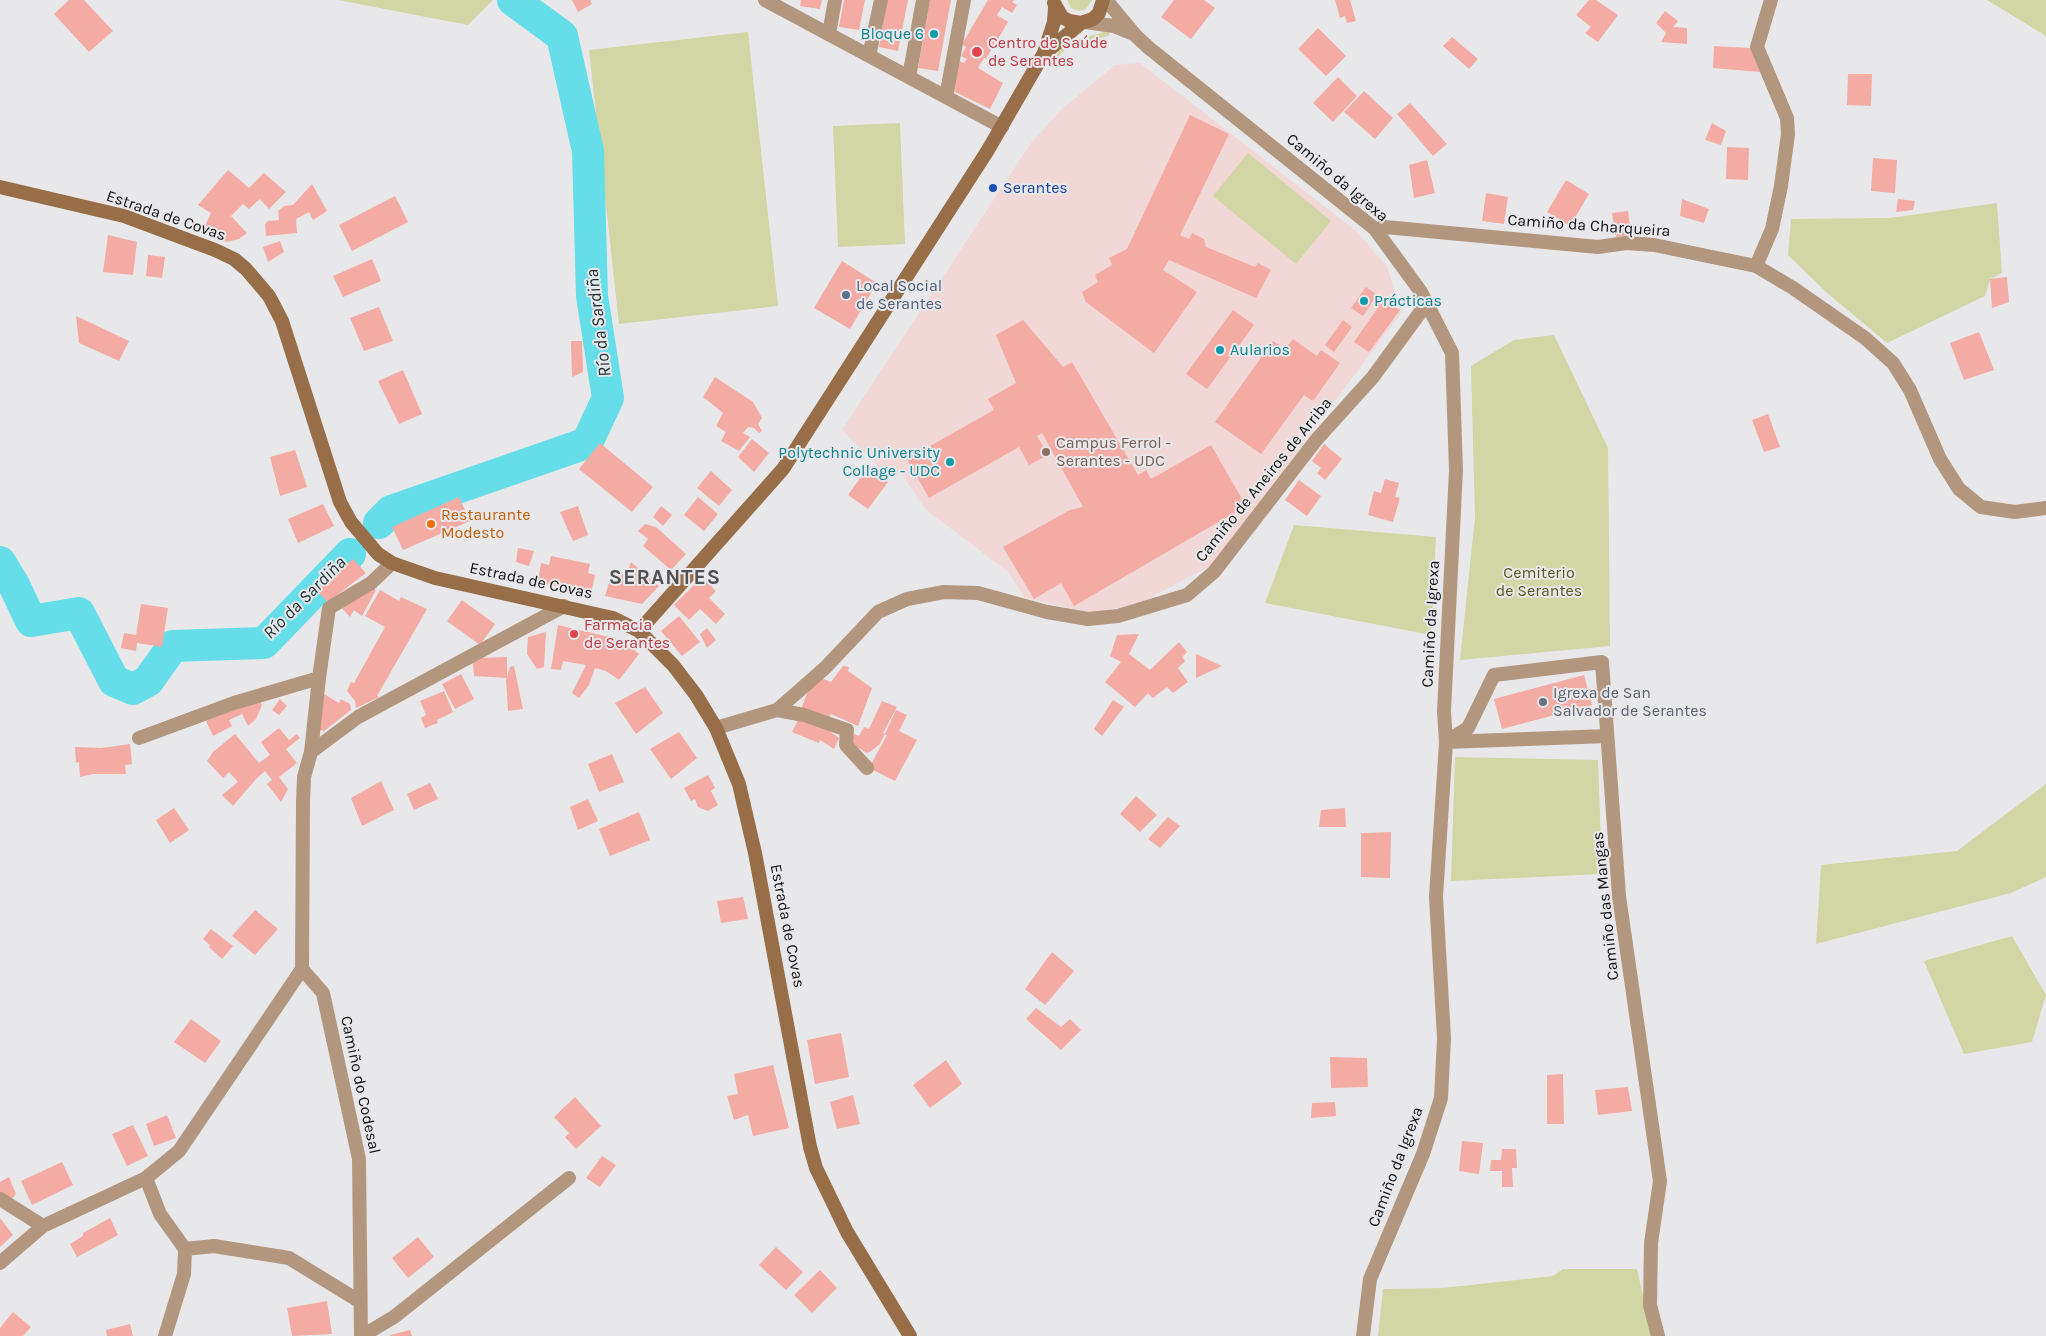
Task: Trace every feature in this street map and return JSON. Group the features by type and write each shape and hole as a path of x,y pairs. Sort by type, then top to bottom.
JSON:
{"main road":[{"path":"1044,53 1099,13 1105,0"},
{"path":"1054,3 1062,17 1069,21 1083,23"},
{"path":"639,631 783,469 1002,127 1044,53 1054,22 1054,3"},
{"name":"Estrada de Covas","path":"0,187 124,216 215,250 234,259 246,269 269,296 282,321 340,502 351,522 378,554 392,563 435,578 612,618 639,631 673,665 696,695 716,728 740,784 810,1147 816,1168 847,1232 910,1336"}],"street":[{"path":"765,0 792,7 829,34 1002,127"},
{"path":"829,34 835,0"},
{"path":"869,56 881,0"},
{"path":"909,77 923,0"},
{"path":"946,97 964,0"},
{"path":"1105,0 1136,36"},
{"path":"1756,266 1772,230 1788,134 1787,118 1757,47 1771,0"},
{"path":"1083,23 1114,26 1136,36"},
{"name":"Camiño da Igrexa","path":"1136,36 1374,229 1427,303 1452,353 1456,470 1444,711 1446,742 1436,898 1444,1038 1441,1098 1423,1154 1370,1279 1363,1336"},
{"name":"Camiño da Charqueira","path":"1374,229 1385,227 1598,247 1626,243 1654,245 1756,266 1793,288 1865,338 1893,363 1910,390 1940,459 1959,489 1981,507 2015,512 2046,508"},
{"name":"Camiño de Aneiros de Arriba","path":"716,728 777,710 825,668 878,612 907,599 944,592 978,593 1047,612 1088,619 1118,616 1187,594 1214,572 1317,439 1373,377 1427,303"},
{"path":"0,1263 43,1226 146,1178 179,1151 302,969 302,803 304,777 312,752 319,678 329,608 371,582 392,563"},
{"path":"312,752 358,717 564,606"},
{"name":"Camiño das Mangas","path":"1446,742 1468,728 1494,675 1602,662 1619,896 1660,1181 1651,1243 1650,1305 1658,1336"},
{"path":"139,738 234,703 319,678"},
{"path":"777,710 804,715 847,730 846,745 867,768"},
{"path":"1446,742 1608,736"},
{"name":"Camiño do Codesal","path":"302,969 323,993 359,1159 359,1301 361,1336"},
{"path":"146,1178 160,1214 185,1249 184,1274 165,1336"},
{"path":"361,1336 394,1317 569,1178"},
{"path":"0,1199 43,1226"},
{"path":"185,1249 214,1246 289,1258 359,1301"}],"shaded area":[{"path":"1140,63 1356,231 1387,266 1401,313 1212,565 1140,603 1094,613 1025,598 1008,572 925,509 902,474 888,476 842,430 1031,143 1062,109 1115,65"}],"green space":[{"path":"338,0 493,0 468,25"},
{"path":"1067,0 1092,0 1086,9 1079,11 1071,8"},
{"path":"1987,0 2046,0 2046,36"},
{"path":"1108,31 1110,34 1108,36 1068,47 1051,64 1059,51 1071,41"},
{"path":"748,32 778,306 619,324 589,50"},
{"path":"900,123 905,244 838,247 833,126"},
{"path":"1248,153 1331,221 1296,264 1213,196"},
{"path":"1997,203 2002,273 1990,279 1985,296 1887,343 1826,292 1788,255 1791,219 1890,218"},
{"name":"Cemiterio de Serantes","path":"1554,335 1608,448 1610,646 1460,660 1475,517 1471,366 1514,340"},
{"path":"1294,525 1436,537 1431,635 1265,603"},
{"path":"1455,757 1598,760 1602,874 1451,881"},
{"path":"2046,784 2046,877 2011,893 1816,944 1821,865 1957,851"},
{"path":"2012,936 2046,995 2032,1042 1964,1054 1924,961"},
{"path":"1563,1269 1637,1269 1652,1336 1378,1336 1383,1289 1443,1288 1553,1276"}],"building":[{"path":"69,0 84,0 113,31 89,52 54,14"},
{"path":"572,0 590,0 592,4 578,12"},
{"path":"801,0 822,0 820,9 800,6"},
{"path":"844,0 865,0 859,30 839,27"},
{"path":"887,0 908,0 898,51 879,47"},
{"name":"Bloque 6","path":"930,0 951,0 938,71 918,68"},
{"name":"Centro de Saúde de Serantes","path":"988,0 1014,0 1012,2 1017,5 1012,13 1002,7 997,15 1008,22 986,59 984,58 978,68 1003,83 990,109 953,91 959,61 964,63 967,59 961,56 966,47 962,44"},
{"path":"1174,0 1204,0 1215,8 1191,39 1161,17"},
{"path":"1335,0 1350,0 1356,21 1347,23 1345,16 1340,18"},
{"path":"1589,0 1596,0 1618,15 1598,42 1585,33 1591,27 1576,15"},
{"path":"1665,11 1678,21 1673,27 1687,28 1687,44 1661,42 1666,33 1656,23"},
{"path":"1318,28 1346,56 1326,76 1298,49"},
{"path":"1452,37 1478,59 1469,69 1443,46"},
{"path":"1714,46 1750,48 1760,72 1713,68"},
{"path":"1848,74 1872,74 1871,106 1847,105"},
{"path":"1338,77 1357,96 1333,122 1313,103"},
{"path":"1364,91 1393,118 1375,139 1344,112"},
{"path":"1410,103 1447,144 1433,156 1397,114"},
{"path":"1190,115 1229,134 1180,235 1189,239 1192,233 1204,239 1206,247 1255,267 1258,263 1271,270 1256,298 1169,260 1163,270 1197,292 1154,353 1086,302 1082,292 1098,282 1095,275 1112,265 1109,258 1127,249"},
{"path":"1712,123 1726,131 1721,145 1705,140"},
{"path":"1727,147 1749,148 1748,180 1726,179"},
{"path":"1873,158 1897,160 1895,193 1871,191"},
{"path":"1427,160 1435,193 1414,198 1409,165"},
{"path":"228,170 249,188 264,173 286,192 269,209 260,199 249,209 243,204 231,216 247,233 239,239 226,242 205,226 211,213 198,205"},
{"path":"1566,180 1589,194 1570,226 1547,212"},
{"path":"312,184 327,211 313,220 309,212 296,219 297,233 266,236 265,224 268,221 279,220 278,211 284,206 293,205"},
{"path":"1486,193 1508,197 1504,224 1482,221"},
{"path":"395,196 408,222 352,251 339,225"},
{"path":"1682,199 1709,209 1704,223 1680,216"},
{"path":"1898,199 1915,201 1913,210 1896,212"},
{"path":"1628,211 1631,235 1616,237 1612,213"},
{"path":"108,235 137,242 133,275 103,272"},
{"path":"280,241 284,252 268,262 263,247"},
{"path":"148,255 165,257 162,278 146,276"},
{"path":"372,259 381,281 343,297 333,276"},
{"name":"Local Social de Serantes","path":"842,261 877,283 850,329 814,308"},
{"path":"2007,277 2009,302 1992,308 1990,279"},
{"name":"Prácticas","path":"1366,287 1377,295 1363,316 1351,308"},
{"path":"1384,299 1400,310 1369,352 1354,342"},
{"path":"379,307 393,341 364,351 350,318"},
{"name":"Aularios","path":"1233,310 1254,325 1207,389 1186,374"},
{"path":"76,316 129,341 119,361 79,343"},
{"name":"Polytechnic University Collage - UDC","path":"1023,320 1063,367 1072,362 1138,475 1146,470 1151,479 1211,445 1246,506 1074,606 1061,583 1034,599 1003,547 1070,510 1083,507 1042,433 1037,436 1048,455 1029,465 1019,447 929,498 907,459 994,410 988,399 1016,383 996,335"},
{"name":"Prácticas","path":"1343,320 1352,327 1334,352 1325,345"},
{"path":"1979,332 1994,370 1964,380 1950,343"},
{"path":"1293,339 1317,356 1321,350 1340,363 1313,401 1304,395 1261,454 1215,422 1273,341 1285,349"},
{"path":"571,341 582,341 583,372 572,377"},
{"path":"403,370 422,414 399,424 378,381"},
{"path":"715,377 753,402 762,418 758,424 762,431 759,433 754,428 748,427 743,433 750,437 739,451 721,441 726,432 716,426 723,413 703,397"},
{"path":"1768,414 1780,447 1764,452 1752,420"},
{"path":"752,439 769,453 754,472 738,457"},
{"path":"600,443 653,487 632,512 579,469"},
{"path":"1324,444 1342,459 1325,480 1317,473 1321,468 1312,461"},
{"path":"295,450 307,487 280,496 270,457"},
{"path":"868,467 888,482 868,509 848,495"},
{"path":"711,471 732,490 719,506 697,488"},
{"path":"1385,479 1399,483 1395,497 1400,498 1393,522 1368,515 1374,491 1381,493"},
{"path":"1299,480 1321,496 1307,516 1285,500"},
{"name":"Restaurante Modesto","path":"459,497 470,521 403,550 392,527"},
{"path":"698,497 718,514 704,531 684,515"},
{"path":"323,504 334,526 298,543 288,519"},
{"path":"578,506 588,535 573,541 560,512"},
{"path":"661,506 672,515 663,526 653,517"},
{"path":"645,524 656,527 686,554 671,570 643,546 648,539 638,531"},
{"path":"518,548 534,551 529,566 516,562"},
{"path":"551,556 590,564 588,573 595,575 591,594 538,582 541,563 549,565"},
{"path":"353,559 366,573 328,602 319,593 321,586"},
{"path":"631,562 659,586 642,604 605,596 613,570 626,576"},
{"path":"702,577 716,591 709,598 725,614 716,624 700,609 689,620 674,605"},
{"path":"370,586 376,590 362,616 354,610 350,617 340,606"},
{"path":"380,590 399,601 401,597 427,609 377,696 379,697 356,708 355,701 347,691 351,682 354,683 385,627 365,616"},
{"path":"462,600 495,624 480,645 447,621"},
{"path":"141,604 168,608 162,647 137,643 136,651 121,648 124,633 136,635"},
{"path":"679,616 700,642 682,656 661,631"},
{"path":"558,625 622,640 639,654 619,680 606,671 595,668 589,685 579,698 572,693 586,665 563,661 561,670 551,669"},
{"path":"707,628 716,640 707,648 700,634"},
{"path":"546,632 544,667 537,669 527,654 528,637"},
{"path":"1139,634 1129,654 1150,670 1179,642 1187,652 1182,657 1185,661 1178,668 1188,682 1173,693 1167,687 1153,698 1148,693 1135,707 1105,682 1121,662 1110,656 1117,635"},
{"path":"1196,654 1222,666 1196,678"},
{"path":"507,657 507,678 474,676 473,663 479,658"},
{"path":"514,666 523,709 508,711 506,680 510,667"},
{"path":"843,666 849,667 848,671 872,688 858,726 831,714 828,720 801,709 810,686 819,677 831,682"},
{"path":"461,674 474,699 455,709 442,684"},
{"name":"Igrexa de San Salvador de Serantes","path":"1584,675 1592,705 1502,729 1494,699"},
{"path":"645,687 663,713 636,734 615,703"},
{"path":"444,691 453,712 437,720 438,723 425,728 421,718 426,715 420,701"},
{"path":"322,693 339,703 341,699 350,704 351,710 324,731 316,729"},
{"path":"258,699 262,705 256,719 248,726 242,714 229,720 232,726 213,736 206,721"},
{"path":"280,699 287,706 279,715 272,710"},
{"path":"1113,700 1124,707 1102,736 1094,729"},
{"path":"882,701 897,707 883,733 885,734 879,745 867,753 851,743 854,734 859,736 864,727 869,729"},
{"path":"896,710 907,715 899,731 917,740 895,781 869,768 887,735 885,734"},
{"path":"799,718 825,728 839,738 834,749 820,740 819,743 792,732"},
{"path":"279,728 289,740 297,734 300,738 286,749 297,763 279,777 288,789 281,802 267,784 272,780 265,771 233,806 222,795 238,782 229,772 223,778 207,761 213,752 235,734 259,763 270,755 261,742"},
{"path":"679,732 697,758 671,779 650,749"},
{"path":"130,744 132,764 125,765 126,774 93,774 80,777 79,762 76,763 75,747 101,748"},
{"path":"612,754 624,782 599,792 588,764"},
{"path":"708,775 715,788 711,791 718,805 708,811 698,807 695,799 691,801 684,788"},
{"path":"381,781 394,810 362,826 351,798"},
{"path":"430,783 438,799 414,810 407,794"},
{"path":"1136,796 1157,815 1140,832 1120,814"},
{"path":"588,799 598,821 578,830 570,807"},
{"path":"174,808 189,830 170,843 156,820"},
{"path":"1345,808 1346,827 1319,827 1321,810"},
{"path":"639,812 650,840 610,856 599,829"},
{"path":"1168,817 1180,826 1160,848 1148,839"},
{"path":"1391,832 1390,878 1361,877 1361,833"},
{"path":"743,897 748,919 721,923 717,901"},
{"path":"255,910 278,929 255,955 232,936"},
{"path":"211,929 233,946 222,959 203,939"},
{"path":"1052,952 1074,971 1045,1005 1025,989"},
{"path":"1036,1008 1061,1027 1070,1019 1081,1030 1061,1050 1026,1019"},
{"path":"191,1019 221,1041 205,1063 174,1042"},
{"path":"841,1033 849,1077 815,1084 807,1040"},
{"path":"1330,1057 1367,1058 1368,1087 1331,1088"},
{"path":"946,1060 962,1084 930,1108 913,1085"},
{"path":"773,1065 789,1128 753,1136 748,1115 734,1120 727,1096 738,1094 734,1074"},
{"path":"1563,1074 1564,1124 1547,1124 1547,1075"},
{"path":"1628,1087 1632,1111 1598,1115 1595,1090"},
{"path":"853,1095 860,1124 837,1129 830,1102"},
{"path":"575,1097 601,1126 576,1149 565,1137 569,1133 554,1117"},
{"path":"1335,1102 1336,1116 1311,1118 1312,1103"},
{"path":"167,1115 176,1138 154,1146 146,1124"},
{"path":"133,1125 148,1156 127,1166 112,1134"},
{"path":"1462,1141 1483,1143 1479,1174 1459,1171"},
{"path":"1502,1149 1516,1149 1517,1168 1512,1168 1513,1187 1502,1187 1502,1171 1490,1171 1491,1160 1501,1160"},
{"path":"602,1156 616,1165 600,1187 586,1178"},
{"path":"62,1162 73,1185 32,1205 21,1181"},
{"path":"9,1177 16,1194 11,1200 0,1192 0,1182"},
{"path":"0,1218 13,1235 0,1247"},
{"path":"110,1218 118,1235 77,1257 70,1244 83,1236 83,1233"},
{"path":"418,1237 434,1257 408,1278 392,1258"},
{"path":"776,1247 803,1272 786,1290 759,1265"},
{"path":"820,1270 837,1288 812,1313 794,1295"},
{"path":"327,1301 332,1334 292,1336 287,1308"},
{"path":"13,1312 31,1327 23,1336 0,1336 0,1328"},
{"path":"130,1324 133,1336 107,1336 106,1330"},
{"path":"410,1330 412,1336 390,1336 390,1335"}],"waterway":[{"name":"Río da Sardiña","path":"379,523 391,511 587,443 608,398 592,296 588,151 562,36 513,0"},
{"name":"Río da Sardiña","path":"0,562 14,585 31,621 79,613 114,681 133,689 148,681 173,646 264,643 350,554"}],"place":[{"name":"Bloque 6","path":"934,34"},
{"name":"Centro de Saúde de Serantes","path":"977,52"},
{"name":"Serantes","path":"993,188"},
{"name":"Local Social de Serantes","path":"846,295"},
{"name":"Prácticas","path":"1364,301"},
{"name":"Aularios","path":"1220,350"},
{"name":"Campus Ferrol - Serantes - UDC","path":"1046,452"},
{"name":"Polytechnic University Collage - UDC","path":"950,462"},
{"name":"Restaurante Modesto","path":"431,524"},
{"name":"Farmacia de Serantes","path":"574,634"},
{"name":"Igrexa de San Salvador de Serantes","path":"1543,702"}],"district":[{"name":"SERANTES","path":"665,578"}]}
